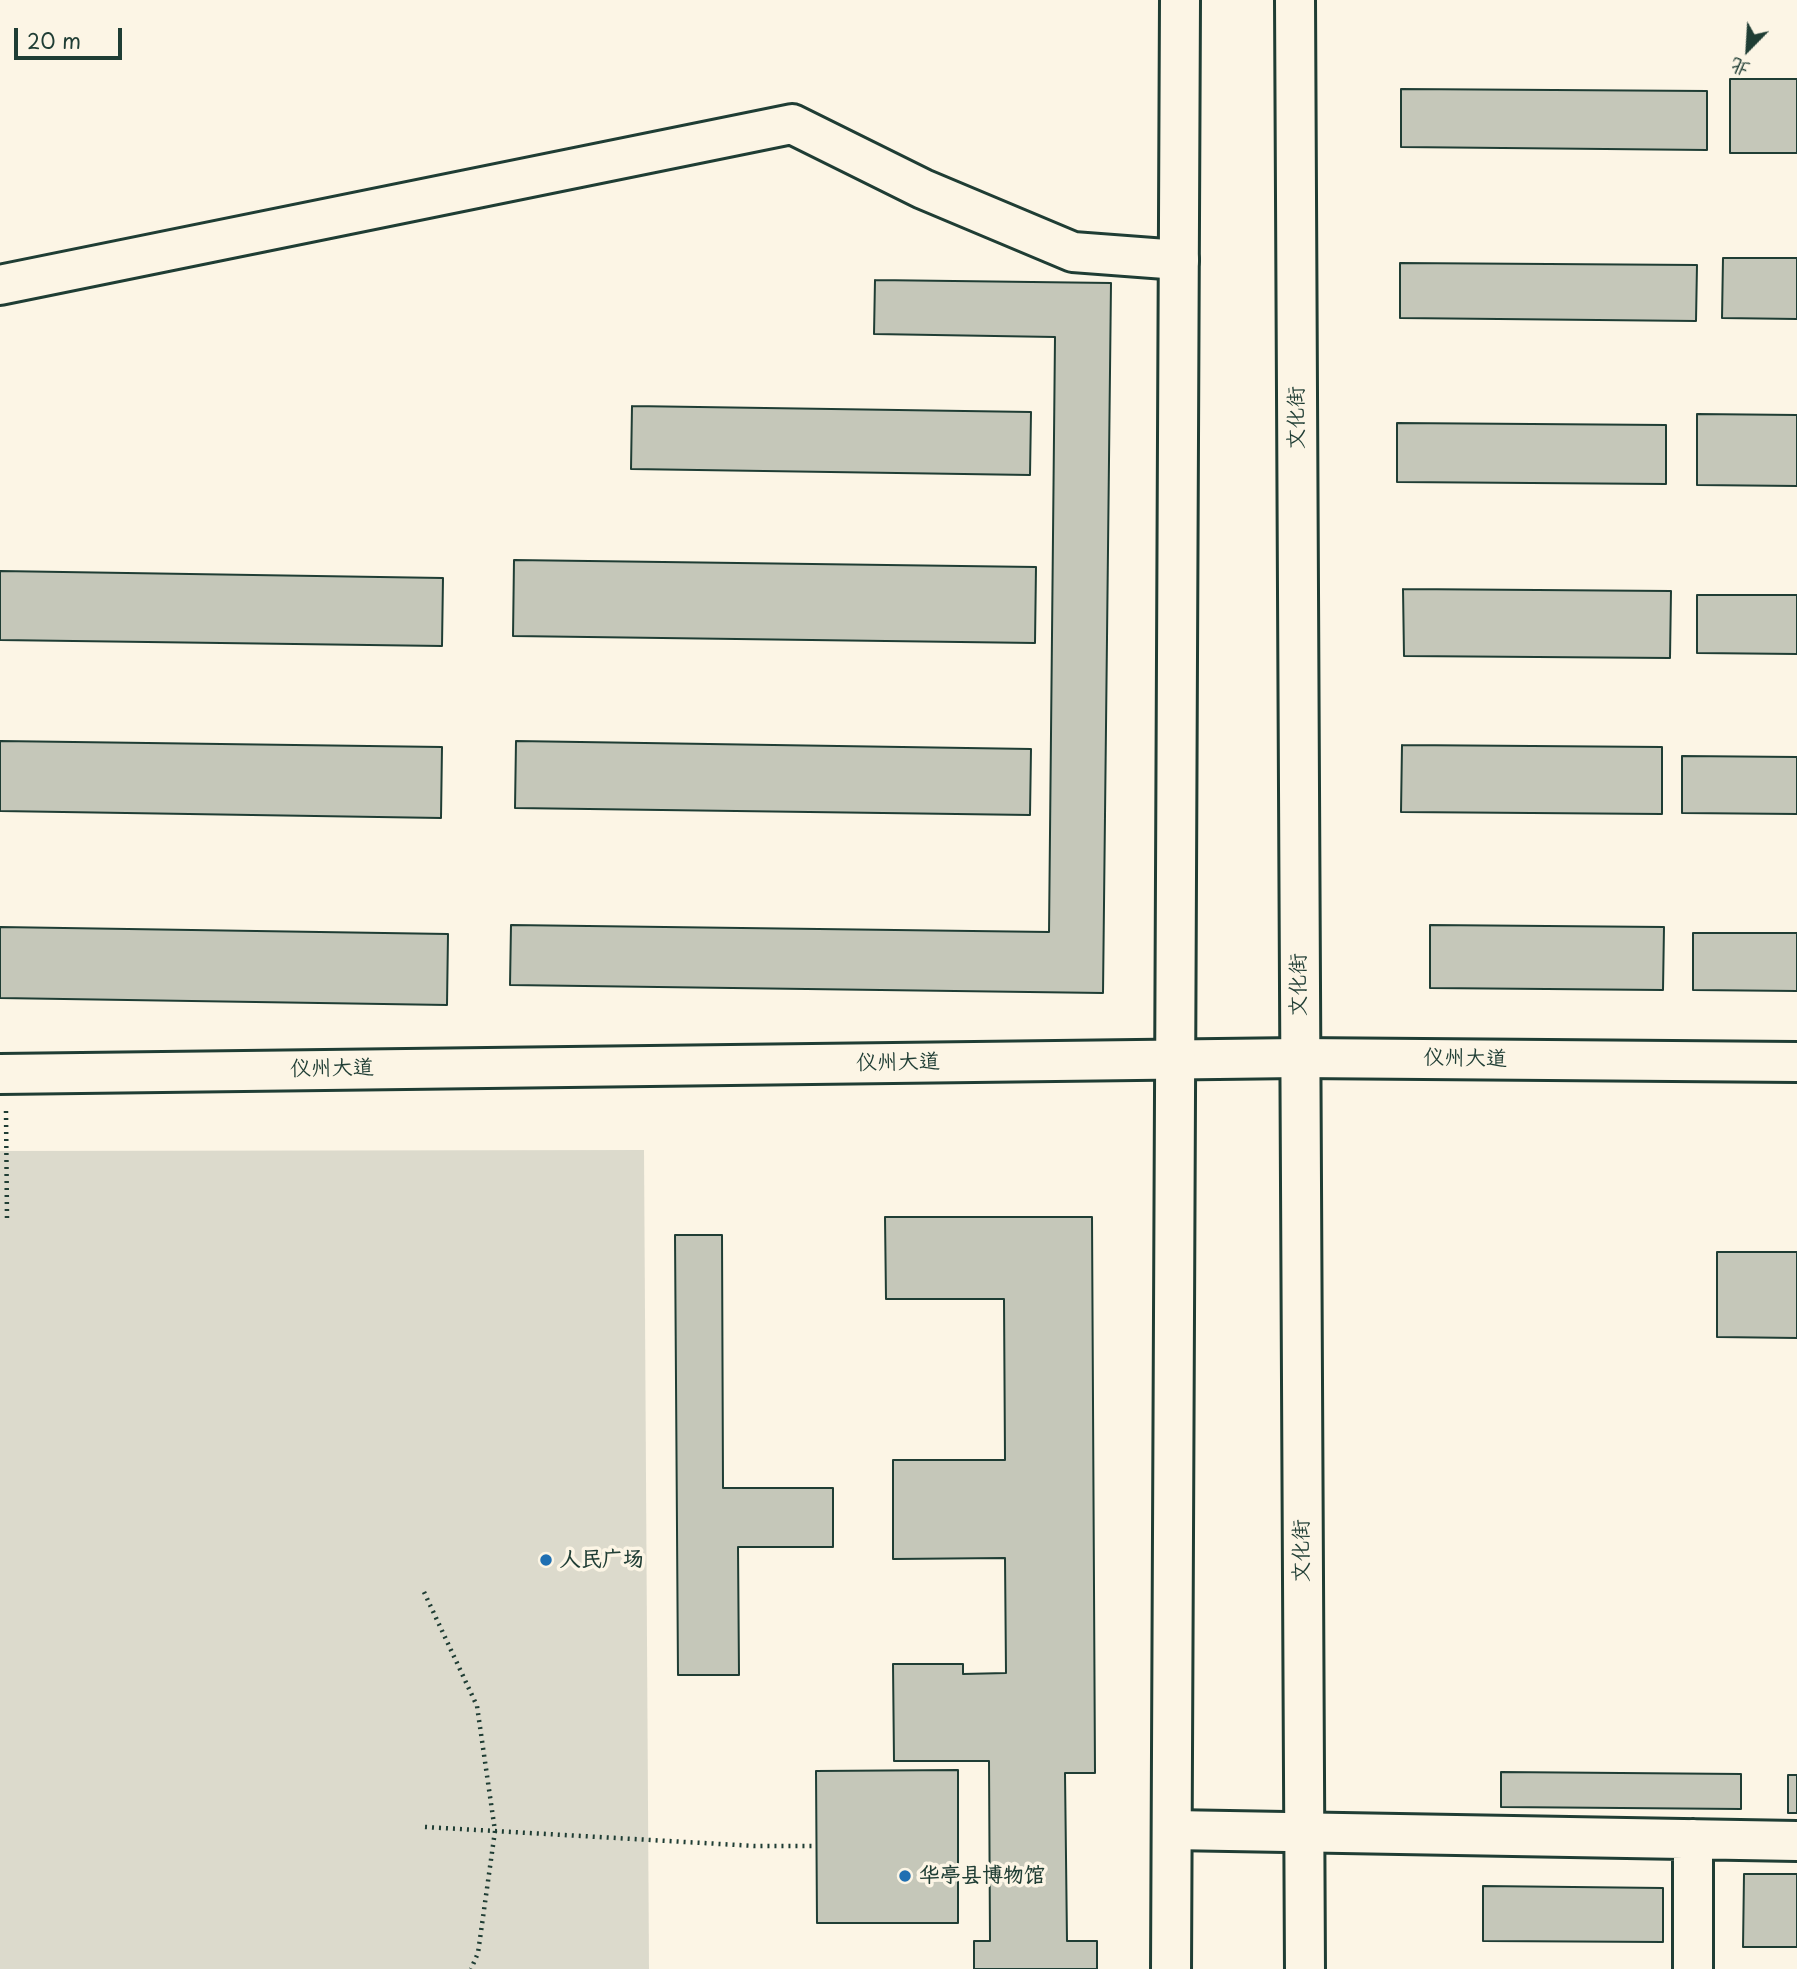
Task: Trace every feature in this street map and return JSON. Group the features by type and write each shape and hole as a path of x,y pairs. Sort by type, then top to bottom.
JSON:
{"main road":[{"path":"1171,1969 1180,0"},
{"name":"文化街","path":"1295,0 1305,1969"},
{"path":"0,285 792,124 923,189 1073,252 1179,260"},
{"name":"仪州大道","path":"3,1073 1299,1058 1797,1062"},
{"path":"1172,1830 1797,1841"},
{"path":"1693,1839 1693,1969"}],"path":[{"path":"3,1073 7,1219"},
{"path":"424,1592 477,1706 495,1831 478,1953 471,1969"},
{"path":"425,1827 755,1846 816,1846"}],"shaded area":[{"path":"644,1150 649,1969 0,1969 0,1151"}],"building":[{"path":"1730,79 1797,79 1797,153 1730,153"},
{"path":"1401,89 1707,91 1707,150 1401,147"},
{"path":"1723,258 1797,258 1797,319 1722,318"},
{"path":"1400,263 1697,265 1696,321 1400,318"},
{"path":"875,280 1111,283 1103,993 510,985 511,925 1049,932 1055,337 874,334"},
{"path":"632,406 1031,412 1030,475 631,469"},
{"path":"1697,414 1797,415 1797,486 1697,485"},
{"path":"1397,423 1666,425 1666,484 1397,482"},
{"path":"514,560 1036,567 1035,643 513,636"},
{"path":"0,571 443,578 442,646 0,640"},
{"path":"1403,589 1671,591 1670,658 1404,656"},
{"path":"1697,595 1797,595 1797,654 1697,653"},
{"path":"0,741 442,747 441,818 0,811"},
{"path":"516,741 1031,749 1030,815 515,808"},
{"path":"1402,745 1662,747 1662,814 1401,812"},
{"path":"1682,756 1797,757 1797,814 1682,813"},
{"path":"1430,925 1664,927 1663,990 1430,988"},
{"path":"0,927 448,934 447,1005 0,998"},
{"path":"1693,933 1797,933 1797,991 1693,990"},
{"path":"885,1217 1092,1217 1095,1773 1065,1773 1067,1941 1097,1941 1097,1969 974,1969 974,1941 990,1941 989,1761 894,1761 893,1664 963,1664 963,1674 1006,1673 1005,1558 893,1559 893,1460 1005,1460 1004,1299 886,1299"},
{"path":"675,1235 722,1235 723,1488 833,1488 833,1547 738,1547 739,1675 678,1675"},
{"path":"1717,1252 1797,1252 1797,1338 1717,1337"},
{"path":"958,1770 958,1923 817,1923 816,1771"},
{"path":"1501,1772 1741,1774 1741,1809 1501,1807"},
{"path":"1788,1775 1797,1775 1797,1813 1788,1813"},
{"path":"1744,1874 1797,1874 1797,1947 1743,1947"},
{"path":"1483,1886 1663,1888 1663,1942 1483,1941"}],"place":[{"name":"人民广场","path":"546,1560"},
{"name":"华亭县博物馆","path":"905,1876"}]}
